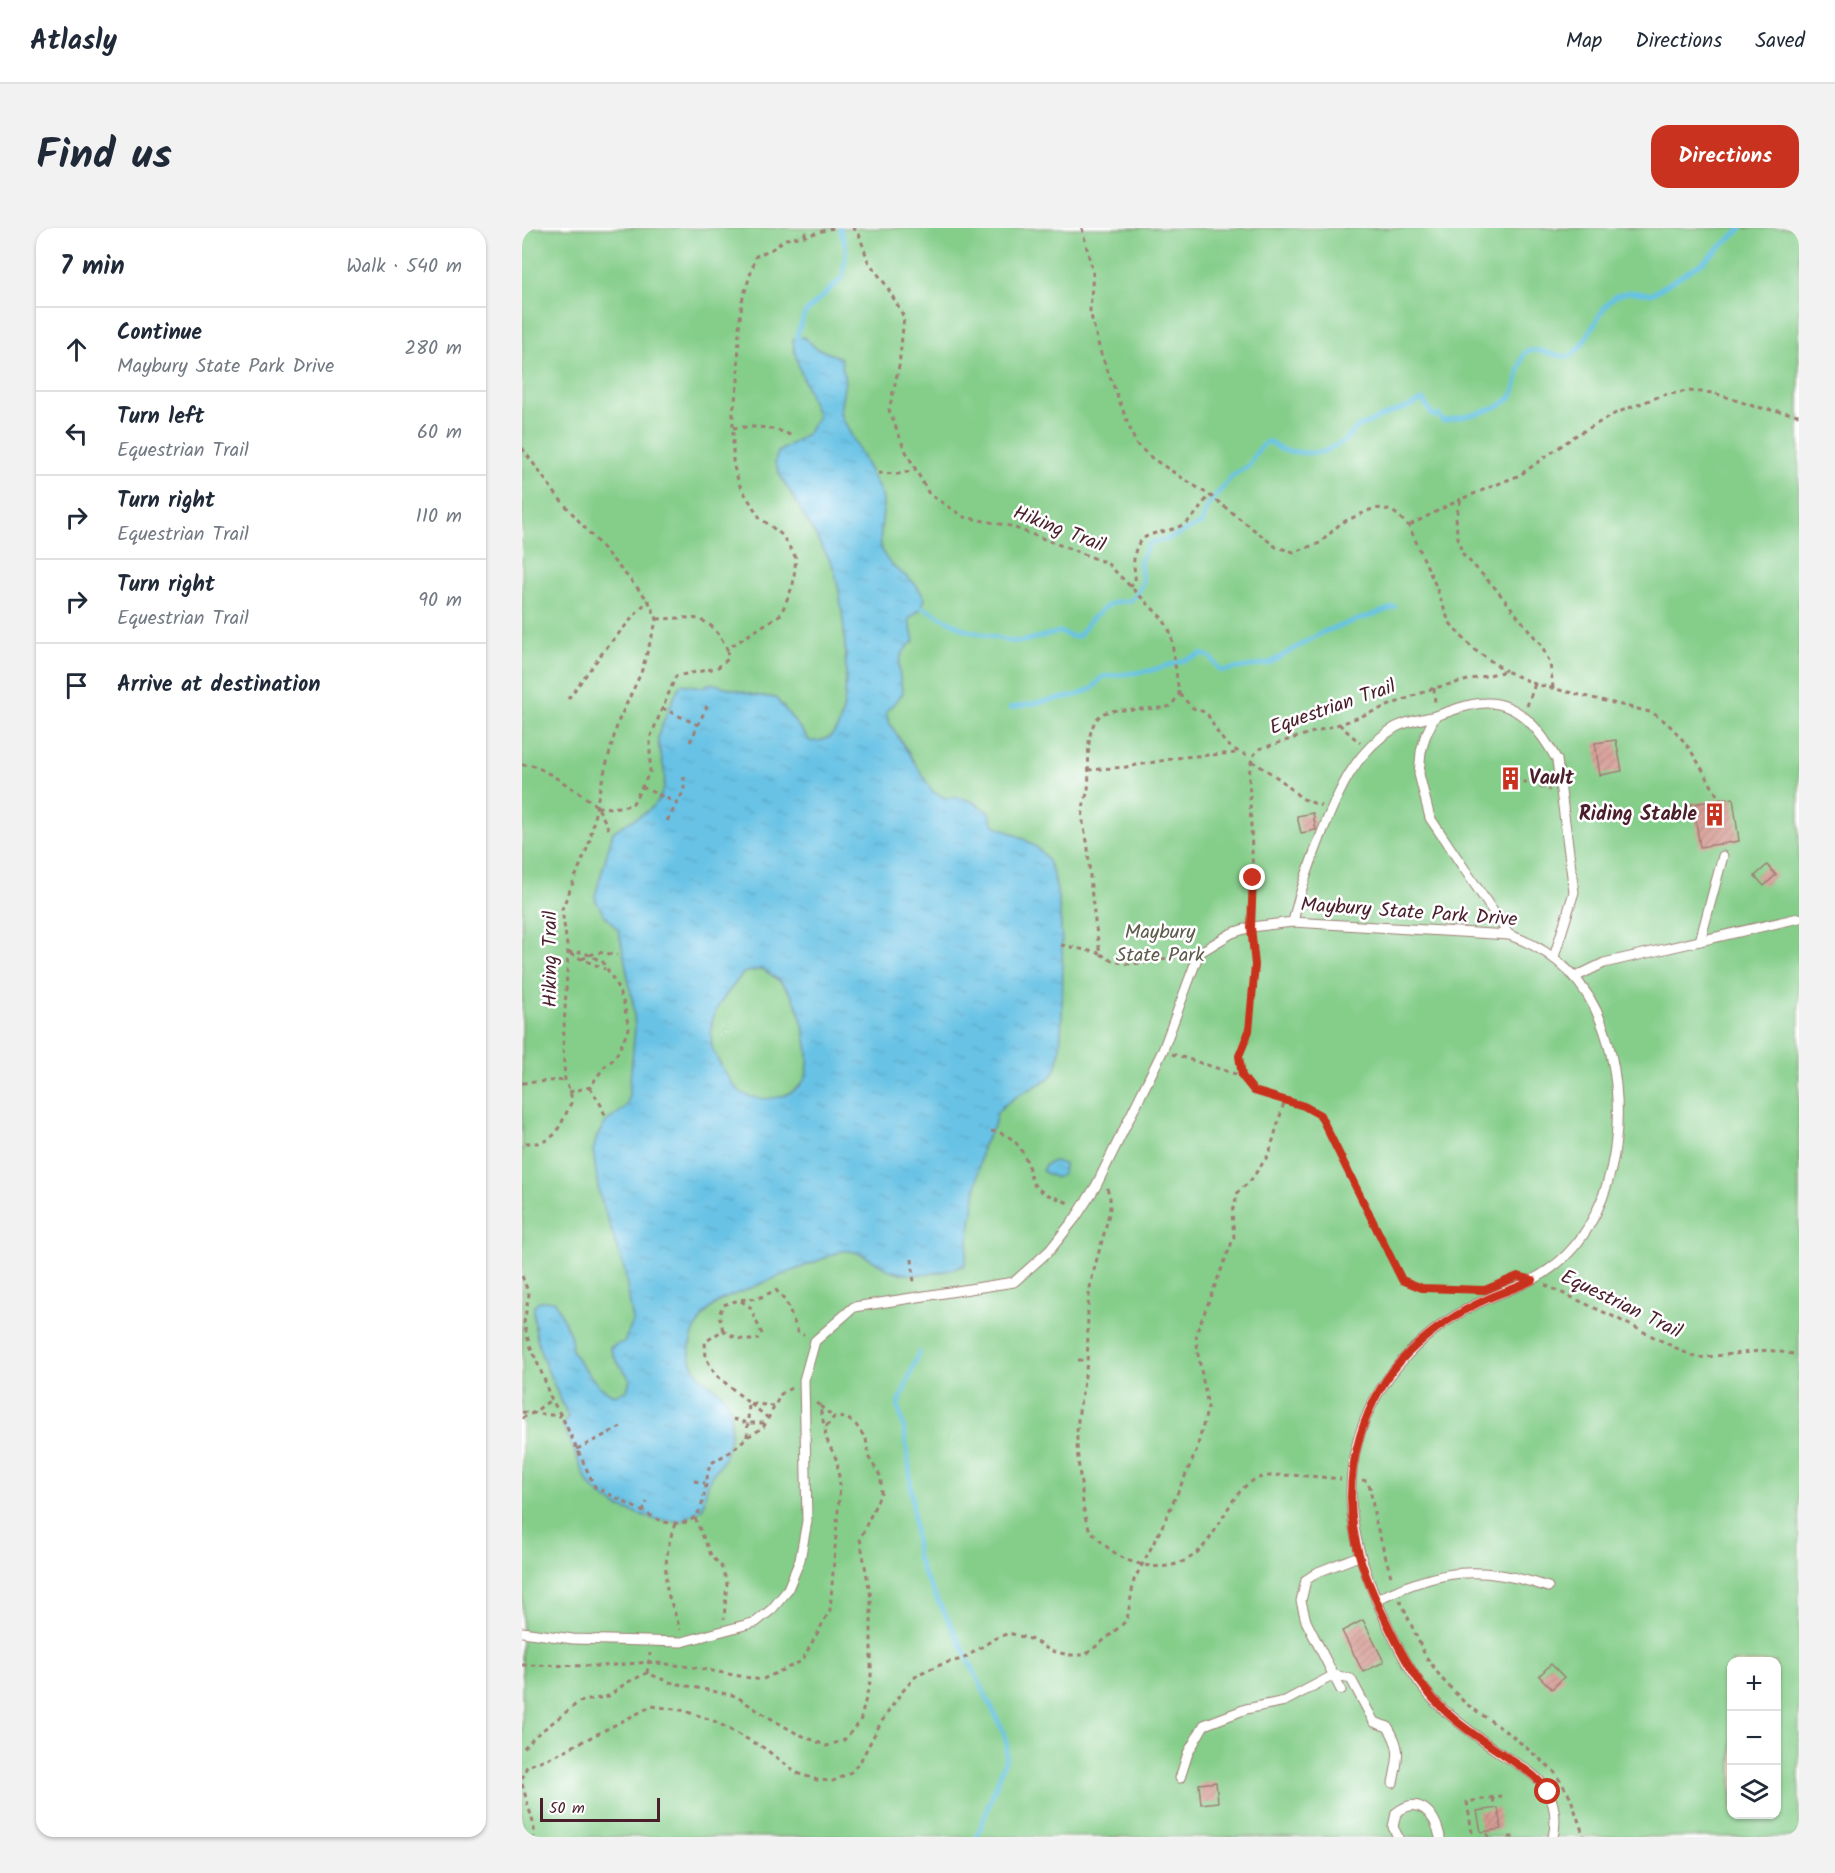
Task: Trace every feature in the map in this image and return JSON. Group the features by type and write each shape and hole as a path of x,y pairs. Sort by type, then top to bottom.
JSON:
{"lane":[{"path":"1293,922 1301,885 1331,810 1349,773 1374,742 1397,726 1469,705 1488,703 1510,708 1528,720 1546,741 1557,760 1575,892 1554,957"},
{"path":"1436,716 1425,737 1419,774 1430,818 1509,935"},
{"path":"1700,940 1723,856"},
{"path":"1575,977 1604,963 1799,918"},
{"name":"Maybury State Park Drive","path":"1199,953 1232,933 1251,927 1293,922 1509,935 1526,941 1554,957 1575,977 1594,1008 1605,1033 1611,1056 1616,1108 1613,1160 1604,1195 1586,1231 1559,1262 1533,1280 1457,1314 1434,1330 1408,1354 1384,1384 1369,1412 1357,1443 1351,1479 1351,1514 1359,1556 1376,1599 1408,1665 1443,1709 1481,1739 1535,1776 1544,1786 1554,1806 1555,1823 1552,1837"},
{"path":"522,1632 573,1639 682,1642 756,1622 772,1609 787,1591 800,1560 807,1521 804,1380 814,1341 854,1307 1014,1282 1050,1250 1098,1182 1162,1050 1199,953"},
{"path":"1341,1690 1306,1621 1301,1601 1306,1580 1318,1572 1359,1556"},
{"path":"1376,1599 1437,1576 1467,1572 1499,1573 1548,1587"},
{"path":"1180,1778 1188,1753 1204,1725 1246,1709 1285,1701 1334,1675 1350,1679 1359,1691 1374,1722 1388,1727 1398,1743 1394,1783"},
{"path":"1398,1837 1393,1827 1396,1813 1408,1806 1414,1806 1426,1810 1433,1816 1440,1837"}],"path":[{"path":"805,228 805,236"},
{"path":"727,649 781,614 794,585 796,558 782,535 760,518 740,486 733,464 733,412 738,381 742,301 756,256 786,239 834,228"},
{"name":"Hiking Trail","path":"852,228 860,229 868,261 886,285 904,317 902,343 890,410 904,448 930,494 964,517 1010,526 1107,563 1163,619 1171,634 1179,694"},
{"path":"1082,228 1093,273 1090,310 1100,351 1137,444 1153,459 1210,495 1275,547 1294,552 1320,543 1341,523 1372,509 1383,508 1395,513 1409,525 1449,622 1473,649 1506,671 1536,684 1650,712 1664,719 1678,733 1720,800"},
{"path":"1409,525 1461,499 1520,475 1575,436 1616,413 1663,395 1689,391 1714,393 1756,407 1799,416"},
{"path":"733,428 752,426 769,428 792,436"},
{"path":"522,448 558,497 648,600 657,619 702,620 718,633 727,649 728,658 717,668 676,676 650,738 650,772 632,804 612,808 597,807"},
{"path":"878,473 898,474 916,471"},
{"path":"1132,589 1135,582 1134,558 1143,538 1184,524 1197,513 1210,495"},
{"path":"1461,499 1456,516 1456,534 1462,553 1496,589 1541,645 1550,663 1553,688"},
{"path":"568,699 606,648 648,600"},
{"name":"Hiking Trail","path":"569,1092 565,1080 563,1047 568,990 568,953 562,909 589,844 618,722 641,674 657,619"},
{"name":"Equestrian Trail","path":"1251,760 1259,749 1339,724 1434,688 1506,671"},
{"path":"1522,716 1536,684"},
{"path":"1100,953 1091,900 1087,845 1083,825 1088,789 1088,743 1097,720 1102,714 1110,711 1171,706 1179,694 1193,708 1208,713 1219,737 1238,753"},
{"path":"690,742 707,706"},
{"path":"662,708 698,725"},
{"path":"1339,724 1354,736 1366,751"},
{"path":"1088,770 1126,767 1183,757 1238,753 1246,755 1281,780 1301,798 1331,810"},
{"path":"1251,760 1249,775 1253,878 1251,927 1255,965 1249,1031 1239,1056 1242,1076 1254,1091 1285,1099 1320,1115 1402,1280 1422,1288 1485,1290"},
{"path":"522,765 530,764 547,772 597,807 609,830"},
{"path":"1516,766 1518,780 1539,788 1561,792"},
{"path":"666,821 684,791 684,777"},
{"path":"642,787 677,803"},
{"path":"1061,945 1100,953 1106,958 1122,963 1149,962 1186,953 1199,953"},
{"path":"522,1143 542,1142 555,1134 571,1103 569,1092 590,1087 604,1068 615,1058 629,1029 624,1004 603,962 584,952 568,953"},
{"path":"582,959 597,952 617,955"},
{"path":"568,953 608,969"},
{"path":"1162,1050 1180,1058 1242,1076"},
{"path":"522,1082 565,1080"},
{"path":"590,1087 606,1118"},
{"path":"534,1837 534,1826 522,1781 527,1766 554,1756 652,1706 681,1710 712,1720 764,1748 797,1773 817,1780 833,1780 851,1772 861,1760 880,1724 901,1693 918,1674 945,1663 963,1659 994,1639 1009,1633 1033,1640 1051,1651 1069,1655 1085,1654 1127,1620 1134,1580 1161,1529 1196,1452 1208,1407 1196,1334 1234,1237 1232,1212 1238,1192 1251,1180 1269,1154 1285,1099"},
{"path":"991,1131 1012,1137 1027,1161 1035,1186 1046,1194 1080,1209"},
{"path":"1098,1182 1109,1191 1110,1208 1090,1289 1087,1360 1077,1420 1084,1513 1089,1527 1105,1545 1121,1557 1142,1565 1165,1567 1185,1561 1199,1550 1216,1531 1237,1495 1251,1482 1260,1478 1281,1476 1366,1481 1370,1486 1375,1519 1395,1590 1425,1655 1442,1679 1465,1703 1544,1760 1553,1770 1570,1796 1584,1837"},
{"path":"912,1259 914,1284"},
{"path":"522,1276 529,1294 524,1323 529,1343 552,1400 595,1487 663,1522 675,1524 690,1522 700,1514 710,1464 763,1428 781,1394 804,1380"},
{"name":"Equestrian Trail","path":"1533,1280 1696,1358 1768,1350 1799,1355"},
{"path":"759,1339 739,1340 723,1330 719,1316 723,1305 739,1300 759,1298 776,1290 786,1302 798,1332 814,1341"},
{"path":"739,1300 750,1307 762,1334"},
{"path":"723,1330 705,1342 706,1358 715,1374 768,1418"},
{"path":"1078,1360 1087,1360"},
{"path":"522,1418 552,1400"},
{"path":"749,1403 774,1406"},
{"path":"747,1437 749,1403"},
{"path":"819,1405 834,1417"},
{"path":"522,1412 562,1418"},
{"path":"733,1419 747,1423 766,1423"},
{"path":"577,1449 621,1427"},
{"path":"693,1481 705,1483"},
{"path":"643,1512 647,1502"},
{"path":"695,1518 711,1555 721,1566 727,1582 723,1615 726,1631"},
{"path":"675,1524 669,1540 668,1592 679,1624 682,1642"},
{"path":"647,1673 650,1642"},
{"path":"1472,1833 1467,1802 1500,1796 1501,1803"},
{"path":"1493,1798 1494,1804"},
{"path":"1509,1837 1515,1837"}],"green space":[{"name":"Maybury State Park","path":"522,228 1799,228 1799,1837 522,1837"}],"water":[{"path":"804,337 816,348 841,358 845,381 840,413 882,495 881,541 884,555 894,567 915,584 925,599 920,610 909,619 914,641 900,658 899,670 903,693 886,712 889,722 933,792 945,798 959,797 971,801 989,812 993,824 1027,841 1039,850 1052,870 1057,892 1062,948 1060,1050 1057,1066 1047,1080 1017,1096 997,1113 994,1126 982,1147 965,1265 938,1272 899,1273 856,1252 842,1251 721,1300 700,1321 692,1339 691,1358 699,1375 723,1394 727,1401 731,1422 728,1447 722,1462 709,1481 703,1508 682,1521 656,1520 618,1507 596,1492 587,1481 563,1425 568,1417 540,1350 536,1336 534,1306 539,1301 555,1301 571,1337 572,1351 582,1366 599,1386 613,1395 627,1391 630,1379 611,1352 610,1347 624,1342 633,1322 624,1268 599,1194 593,1151 597,1136 606,1122 625,1108 628,1102 635,1028 633,1003 619,931 603,913 595,896 613,832 647,812 662,793 665,778 658,738 681,684 702,687 711,683 754,695 776,698 810,741 819,741 831,735 837,729 843,710 845,644 836,578 832,564 779,473 775,462 778,452 806,435 818,417 799,368 793,339","holes":["762,969 787,988 800,1013 806,1040 808,1066 806,1076 794,1090 786,1095 765,1099 746,1095 731,1082 716,1057 711,1037 713,1019 718,1007 743,973"]},
{"path":"1054,1161 1064,1164 1063,1174 1056,1178 1042,1171 1045,1165"}],"building":[{"path":"1616,740 1622,771 1600,775 1595,743"},
{"name":"Riding Stable","path":"1733,798 1739,841 1700,847 1691,804"},
{"path":"1313,813 1316,830 1301,833 1297,816"},
{"path":"1767,865 1776,875 1764,886 1755,876"},
{"path":"1363,1620 1384,1662 1363,1672 1342,1631"},
{"path":"1551,1664 1564,1677 1552,1689 1539,1676"},
{"path":"1216,1782 1218,1802 1201,1804 1199,1784"},
{"path":"1498,1808 1501,1829 1481,1832 1477,1811"}],"waterway":[{"path":"800,343 797,335 805,313 843,277 846,248 840,228"},
{"path":"922,607 966,630 1009,641 1020,642 1059,632 1074,637 1079,636 1090,620 1107,606 1115,602 1130,601 1137,594 1143,582 1140,563 1147,546 1202,523 1206,508 1233,475 1249,466 1256,453 1266,442 1271,442 1279,449 1289,451 1323,452 1344,441 1358,427 1423,400 1433,416 1439,415 1443,421 1501,405 1513,394 1525,352 1537,351 1571,356 1580,348 1604,308 1615,296 1629,292 1652,294 1703,262 1742,228"},
{"path":"1010,708 1078,695 1093,688 1102,677 1149,671 1202,654 1210,657 1221,671 1270,663 1323,632 1395,607"},
{"path":"919,1352 898,1406 909,1465 917,1557 1003,1731 1007,1745 1006,1758 977,1837"}],"place":[{"name":"Vault","path":"1511,779"},
{"name":"Riding Stable","path":"1715,815"}],"route":[{"path":"1253,878 1251,927 1255,965 1249,1031 1239,1056 1242,1076 1254,1091 1285,1099 1320,1115 1402,1280 1422,1288 1485,1290 1518,1276 1533,1280 1457,1314 1434,1330 1395,1368 1369,1412 1357,1443 1352,1475 1351,1514 1359,1556 1368,1582 1398,1647 1424,1688 1443,1709 1481,1739 1535,1776 1548,1792"}]}
